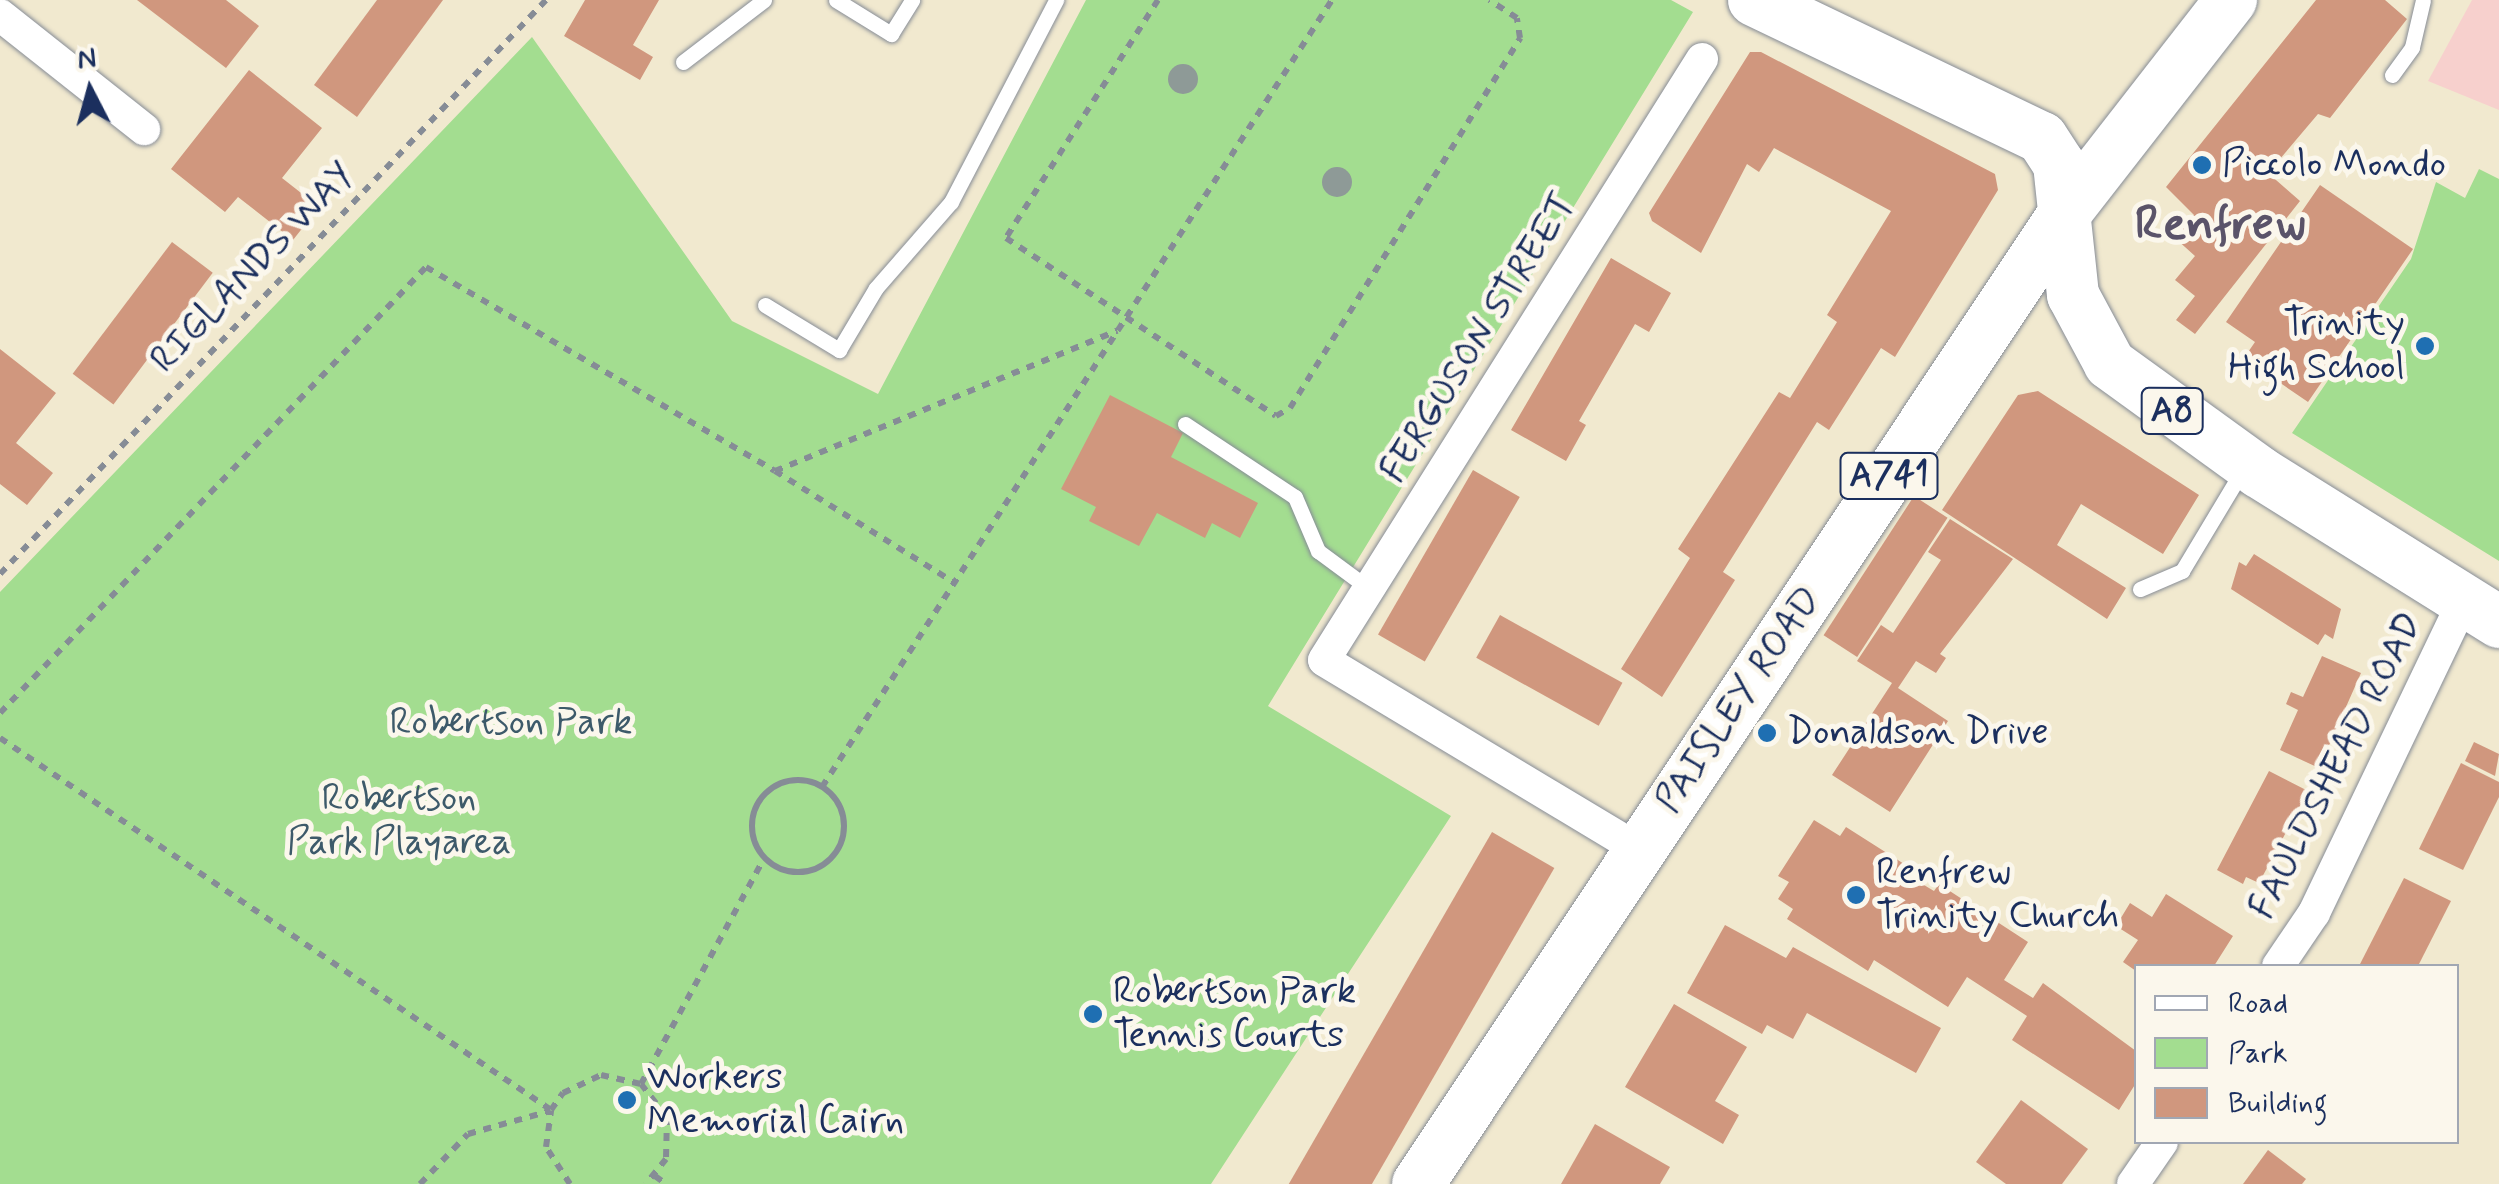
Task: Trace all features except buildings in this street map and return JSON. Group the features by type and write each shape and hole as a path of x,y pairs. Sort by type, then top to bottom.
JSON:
{"main road":[{"name":"A8","path":"1754,0 2030,128 2059,164 2072,296 2096,348 2126,379 2247,463 2482,611"},
{"name":"PAISLEY ROAD","path":"1418,1184 2062,216 2231,0"}],"street":[{"path":"0,15 144,129"},
{"name":"FERGUSON STREET","path":"1638,849 1324,660 1702,58"},
{"name":"FAULDSHEAD ROAD","path":"2279,964 2314,913 2482,611"},
{"path":"2134,1184 2161,1144"}],"lane":[{"path":"684,62 764,0"},
{"path":"836,0 891,34 912,0"},
{"path":"765,304 839,350 876,288 951,202 1056,0"},
{"path":"2392,75 2412,48 2422,0"},
{"path":"1185,424 1295,497 1318,552 1368,588"},
{"path":"2140,589 2182,571 2247,463"}],"path":[{"name":"RIGLANDS WAY","path":"0,574 546,0"},
{"path":"1158,0 1006,232 1010,246 1271,413 1286,412 1520,38 1517,18 1490,0"},
{"path":"822,787 1332,0"},
{"path":"0,713 426,268 775,471 956,583"},
{"path":"775,471 1118,331"},
{"path":"0,738 551,1110"},
{"path":"641,1084 764,858 752,817 767,791 794,780 822,787 842,810 844,826 834,856 807,872 792,872 764,858"},
{"path":"420,1184 468,1134 551,1110 580,1081 622,1076 641,1084 667,1117 670,1138 655,1176 646,1184"},
{"path":"551,1110 546,1146 563,1182"},
{"path":"655,1176 666,1184"}],"shaded area":[{"path":"2472,0 2499,0 2499,110 2428,81"}],"green space":[{"name":"Robertson Park","path":"1086,0 1671,0 1693,12 1268,706 1451,816 1211,1184 0,1184 0,592 532,37 732,321 878,394"},
{"name":"Trinity High School","path":"2479,169 2499,179 2499,561 2292,433 2411,259 2436,182 2465,198"}],"place":[{"name":"Piccolo Mondo","path":"2202,165"},
{"name":"Trinity High School","path":"2425,346"},
{"name":"Donaldson Drive","path":"1767,733"},
{"name":"Renfrew Trinity Church","path":"1856,895"},
{"name":"Robertson Park Tennis Courts","path":"1093,1014"},
{"name":"Workers Memorial Cairn","path":"627,1100"}],"district":[{"name":"Renfrew","path":"2220,225"}],"park label":[{"name":"Robertson Park Playarea","path":"399,821"}]}
